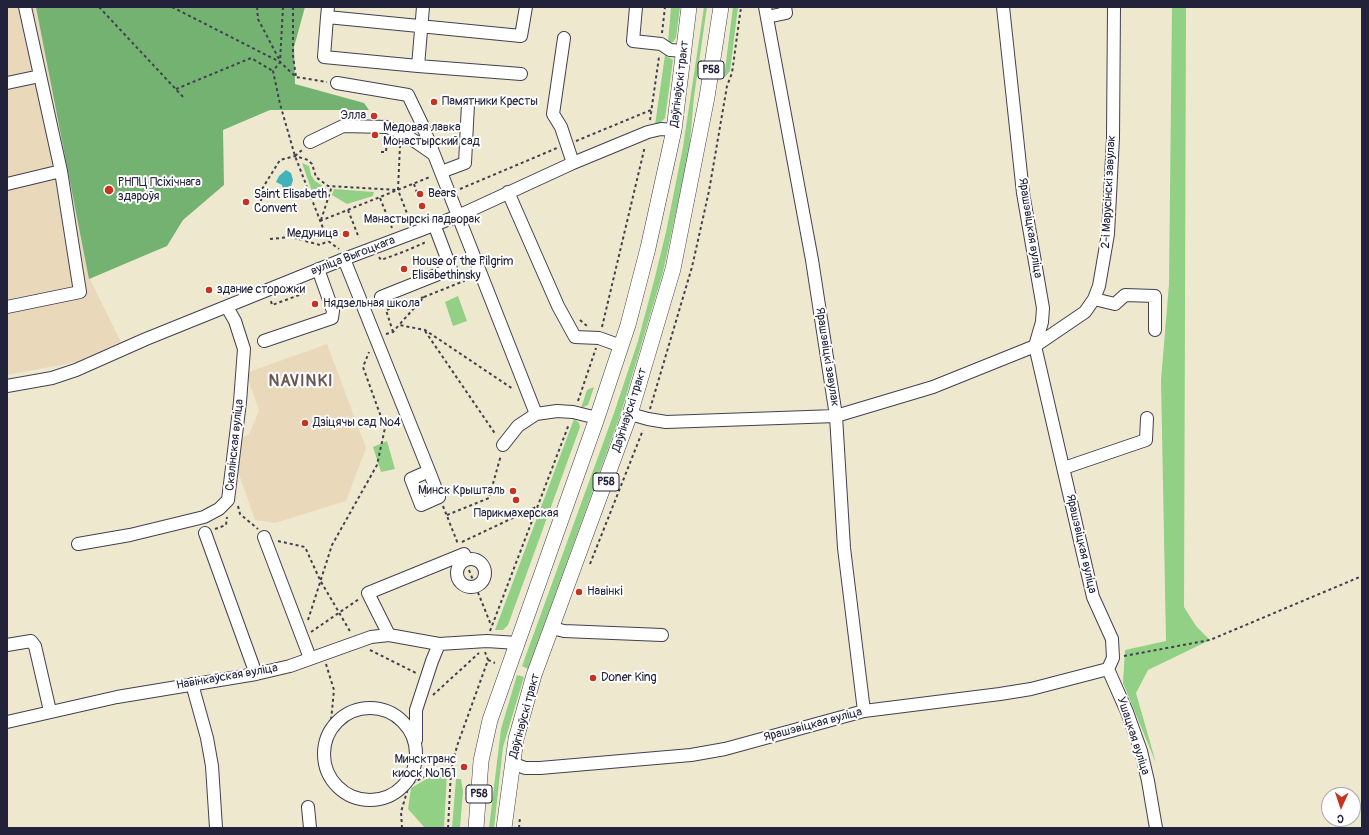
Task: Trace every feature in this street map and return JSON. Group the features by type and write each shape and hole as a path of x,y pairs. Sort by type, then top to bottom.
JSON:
{"main road":[{"name":"Даўгінаўскі тракт","path":"476,828 481,761 490,720 597,418 621,346 648,248 674,130 689,7"},
{"name":"Даўгінаўскі тракт","path":"504,828 516,739 532,682 630,414 673,268 707,98 721,7"}],"street":[{"path":"7,307 80,292 60,171 25,7"},
{"path":"418,66 423,7"},
{"path":"521,74 324,57 328,12 422,26 521,36 526,7"},
{"path":"636,7 633,41 661,44 670,50 684,51"},
{"path":"766,12 786,13 785,7"},
{"name":"Ярашэвіцкая вуліца","path":"512,763 525,768 540,768 691,755 726,749 864,710 1031,689 1110,663 1112,639 1093,597 1035,346 1042,322 1042,308 1023,193 1002,7"},
{"name":"2-і Марусінскі завулак","path":"630,414 666,422 836,416 933,387 1035,346 1078,318 1085,312 1094,299 1099,286 1105,256 1111,199 1114,7"},
{"name":"Ярашэвіцкі завулак","path":"766,12 812,260 836,416 844,548 864,710"},
{"path":"564,38 553,114 561,127 573,163"},
{"path":"7,83 40,76"},
{"path":"337,84 408,95 422,124 432,153 436,174 449,194 536,414"},
{"path":"436,174 464,163 468,104"},
{"path":"310,142 343,126 387,127 403,133 432,153"},
{"name":"вуліца Выгоцкага","path":"7,386 52,378 76,370 344,259 458,216 573,163 648,132 661,129 674,130"},
{"path":"7,184 60,171"},
{"path":"508,192 558,306 575,337 600,338 621,346"},
{"path":"381,297 451,269 437,232"},
{"path":"344,259 376,337 429,471 439,497 421,504 411,479 429,471"},
{"path":"264,341 332,318 333,311 318,270"},
{"path":"1094,299 1115,304 1125,295 1155,296 1155,330"},
{"name":"Скалінская вуліца","path":"78,544 130,535 204,517 219,509 228,500 240,402 244,349 234,321 227,307"},
{"path":"503,446 518,426 536,414 557,411 574,412 597,418"},
{"path":"1064,468 1146,440 1147,418"},
{"path":"205,533 256,674"},
{"path":"264,537 310,658"},
{"path":"388,636 368,593 464,554 466,560"},
{"path":"475,559 480,562 485,569 484,578 475,587 465,586 458,579 457,575 459,565 466,560 475,559"},
{"path":"552,628 564,631 662,635"},
{"name":"Навінкаўская вуліца","path":"7,722 50,711 192,684 256,674 290,666 371,637 388,636 439,644 487,641 517,643"},
{"path":"7,645 31,641 35,646 50,711"},
{"path":"416,745 411,733 401,720 388,712 373,708 356,710 341,718 330,732 324,746 324,759 328,774 339,788 352,797 368,800 382,799 396,792 408,781 415,767 416,745 416,710 439,644"},
{"name":"Ушацкая вуліца","path":"1110,663 1141,751 1156,828"},
{"path":"192,684 212,766 216,828"},
{"path":"308,807 310,828"}],"path":[{"path":"99,7 184,99"},
{"path":"172,7 280,62 296,77 337,84"},
{"path":"258,7 258,19 280,62"},
{"path":"273,70 280,62 283,7"},
{"path":"293,7 293,56 296,77"},
{"path":"487,641 574,412 600,338 648,132 665,7"},
{"path":"588,570 648,419 692,267 709,191 727,86 732,73 741,7"},
{"path":"176,89 251,58 273,70 280,104 295,156 328,241 341,250 344,259"},
{"path":"449,194 651,110"},
{"path":"386,144 401,145 398,190 412,224"},
{"path":"261,201 262,189 280,160 295,156 308,160 312,164 316,177 321,182 332,186 398,190"},
{"path":"395,170 399,171"},
{"path":"320,221 380,198 436,174"},
{"path":"434,183 436,174"},
{"path":"414,184 418,196"},
{"path":"320,221 332,186"},
{"path":"380,198 394,231"},
{"path":"348,210 359,238"},
{"path":"270,239 291,237 320,245 328,241"},
{"path":"378,256 381,260 416,246"},
{"path":"272,305 302,294 300,288"},
{"path":"302,638 332,545 376,465 385,428 363,367 376,337 393,332 424,296 386,310 393,332"},
{"path":"399,325 425,330 530,400"},
{"path":"425,330 503,446 489,498 447,515"},
{"path":"439,497 458,544"},
{"path":"236,501 240,514 258,529 264,537 305,547 320,580 340,612 355,642 426,678"},
{"path":"451,546 537,507"},
{"path":"466,560 475,587 492,626"},
{"path":"1110,663 1210,640 1362,576"},
{"path":"302,638 368,593"},
{"path":"416,710 484,649 488,660 457,746 451,771 448,828"},
{"path":"322,654 334,690 330,732"},
{"path":"488,660 495,663"},
{"path":"396,792 437,770 451,771"},
{"path":"402,828 401,812 409,785"},
{"path":"519,828 520,813"}],"shaded area":[{"name":"РНПЦ Псіхічнага здароўя","path":"7,7 80,7 197,195 151,251 90,279 121,342 76,362 7,375"},
{"name":"Дзіцячы сад №4","path":"327,344 366,448 346,501 275,523 255,520 234,460 236,441 249,434 259,411 246,373"}],"green space":[{"path":"36,7 305,7 294,47 295,84 364,103 369,110 270,110 223,130 224,185 183,220 167,246 89,279"},
{"path":"671,7 680,7 676,38 673,42 668,43"},
{"path":"704,7 707,7 694,97 689,152 663,272 621,413 528,669 522,666 614,413 638,341 666,232 683,147"},
{"path":"733,7 738,7 730,71 724,78"},
{"path":"1172,7 1186,7 1184,607 1196,626 1210,640 1148,670 1136,693 1156,763 1123,683 1125,650 1166,641 1161,380 1169,284"},
{"path":"665,55 673,60 665,118 660,123 655,125"},
{"path":"302,163 309,166 311,175 315,181 326,188 324,197 314,197"},
{"path":"334,189 374,192 373,196 347,204 332,195"},
{"path":"458,296 467,321 453,326 445,302"},
{"path":"594,387 588,405 581,408 587,390"},
{"path":"574,419 579,423 580,427 508,625 503,630 495,630"},
{"path":"387,441 395,469 381,472 373,447"},
{"path":"517,675 524,677 503,747 494,828 489,828 501,729"},
{"path":"437,773 447,774 444,828 425,828 408,809 411,788"},
{"path":"456,779 461,779 463,791 460,828 452,828"}],"water":[{"path":"286,170 291,173 293,180 290,189 286,191 283,190 282,185 276,182 279,176"}],"place":[{"name":"Памятники Кресты","path":"434,102"},
{"name":"Элла","path":"374,116"},
{"name":"Медовая лавка Монастырский сад","path":"375,135"},
{"name":"РНПЦ Псіхічнага здароўя","path":"109,190"},
{"name":"Bears","path":"420,194"},
{"name":"Saint Elisabeth Convent","path":"246,202"},
{"name":"Манастырскі падворак","path":"422,206"},
{"name":"Медуница","path":"346,234"},
{"name":"House of the Pilgrim Elisabethinsky","path":"404,269"},
{"name":"здание сторожки","path":"209,290"},
{"name":"Нядзельная школа","path":"315,304"},
{"name":"Дзіцячы сад №4","path":"305,423"},
{"name":"Минск Крышталь","path":"513,491"},
{"name":"Парикмахерская","path":"516,500"},
{"name":"Навінкі","path":"579,592"},
{"name":"Doner King","path":"593,678"},
{"name":"Минсктранс киоск №161","path":"464,767"}],"district":[{"name":"NAVINKI","path":"301,382"}]}
